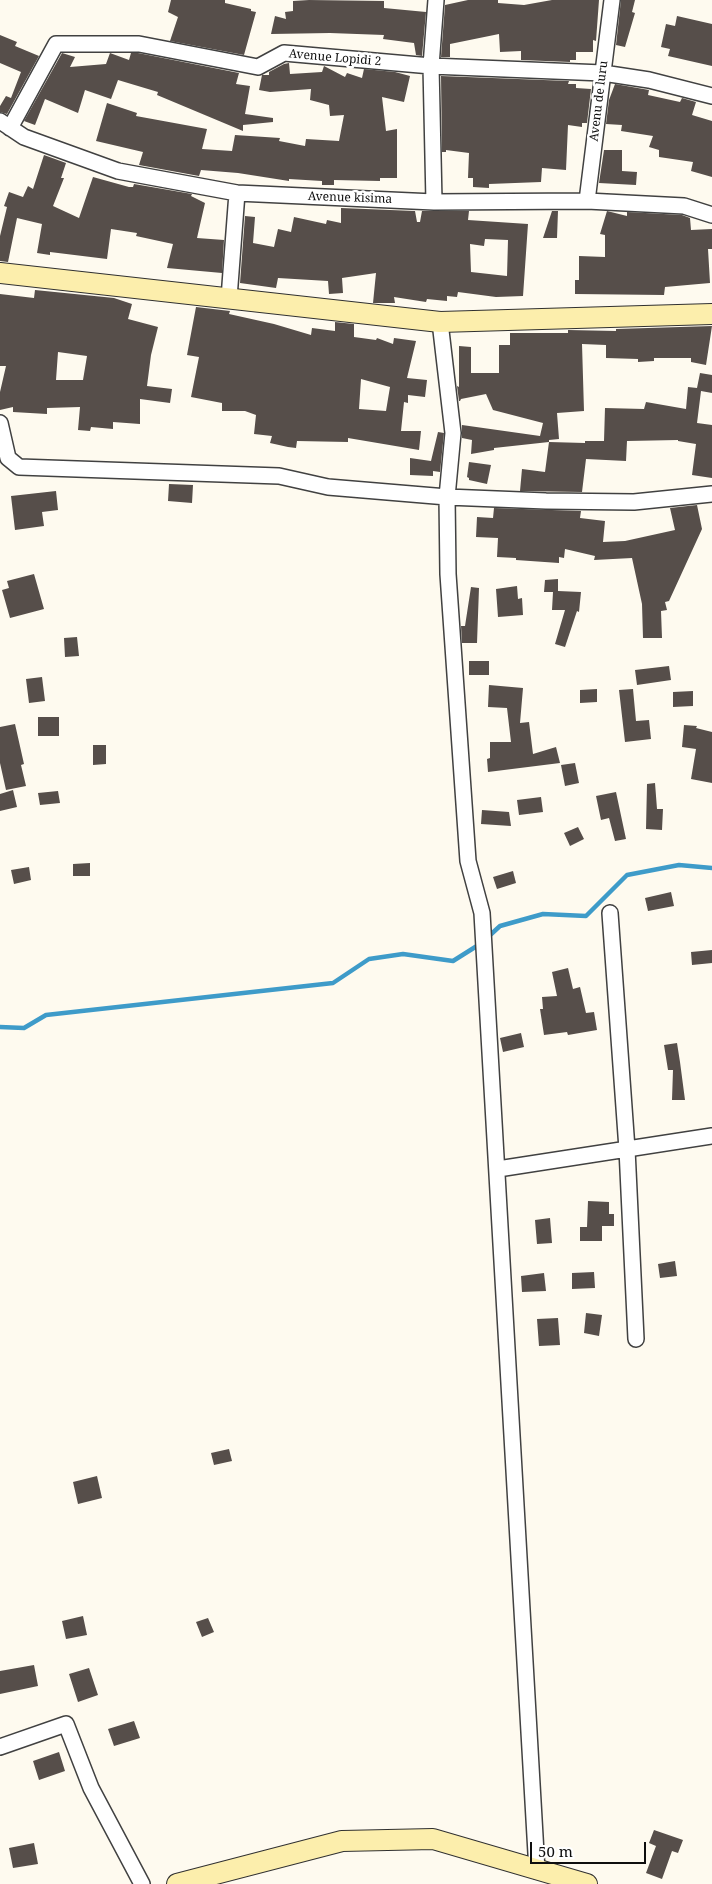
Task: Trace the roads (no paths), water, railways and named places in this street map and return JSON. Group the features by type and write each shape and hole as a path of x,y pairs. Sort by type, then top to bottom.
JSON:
{"street":[{"path":"434,202 431,66 436,0"},
{"name":"Avenu de luru","path":"587,201 612,0"},
{"name":"Avenue Lopidi 2","path":"5,124 56,44 139,44 258,67 284,53 431,66 603,72 649,80 712,96"},
{"name":"Avenue kisima","path":"5,124 24,137 118,171 237,193 434,202 587,201 684,206 712,214"},
{"path":"229,298 237,193"},
{"path":"0,273 440,322 712,314"},
{"path":"440,322 452,434 447,497 448,574 468,861 482,913 498,1169 510,1422 538,1871"},
{"path":"0,423 8,458 19,467 279,476 328,487 447,497 546,501 634,502 712,494"},
{"path":"610,913 627,1149 636,1339"},
{"path":"498,1169 712,1136"},
{"path":"0,1747 66,1724 91,1788 142,1884"},
{"path":"177,1884 342,1841 433,1839 587,1884"}],"waterway":[{"path":"488,937 500,926 543,914 586,916 627,875 679,865 712,868"},
{"path":"0,1027 24,1028 46,1015 333,983 369,959 403,954 453,961 480,944"}]}
